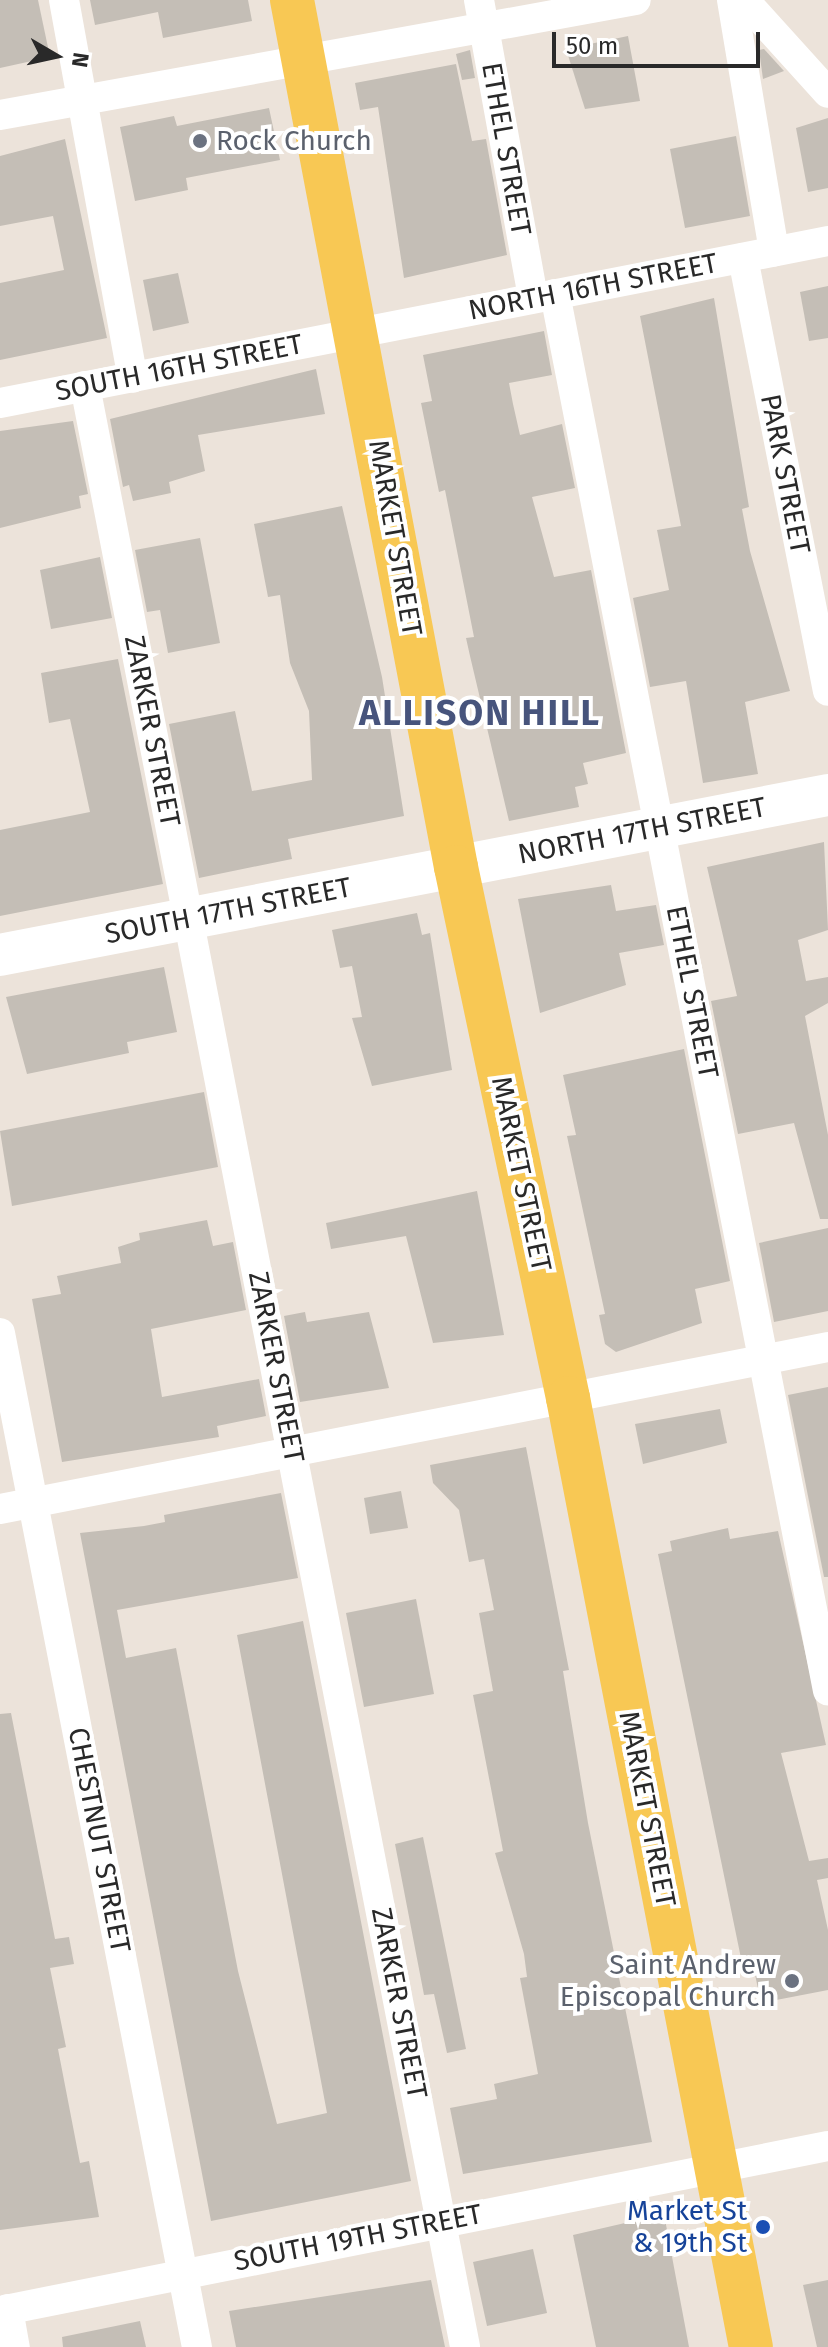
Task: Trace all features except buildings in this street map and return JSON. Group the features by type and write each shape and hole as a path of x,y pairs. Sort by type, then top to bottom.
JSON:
{"main road":[{"name":"MARKET STREET","path":"292,0 456,867 568,1398 751,2347"},
{"name":"NORTH 17TH STREET","path":"456,867 828,795"},
{"name":"SOUTH 17TH STREET","path":"0,955 456,867"}],"street":[{"path":"64,0 133,378"},
{"path":"0,115 83,103 304,62 481,13 636,0"},
{"path":"732,0 774,252"},
{"path":"744,0 828,93"},
{"name":"ETHEL STREET","path":"481,13 660,828 828,1691"},
{"name":"NORTH 16TH STREET","path":"357,333 828,241"},
{"name":"PARK STREET","path":"743,258 828,691"},
{"name":"SOUTH 16TH STREET","path":"0,403 357,333"},
{"name":"ZARKER STREET","path":"85,386 465,2347"},
{"name":"CHESTNUT STREET","path":"0,1333 197,2347"},
{"path":"0,1509 828,1347"},
{"name":"SOUTH 19TH STREET","path":"4,2310 182,2272 828,2146"},
{"path":"4,2310 15,2347"}],"place":[{"name":"Rock Church","path":"200,141"},
{"name":"Saint Andrew Episcopal Church","path":"792,1981"},
{"name":"Market St & 19th St","path":"763,2227"}],"district":[{"name":"ALLISON HILL","path":"480,714"}]}
